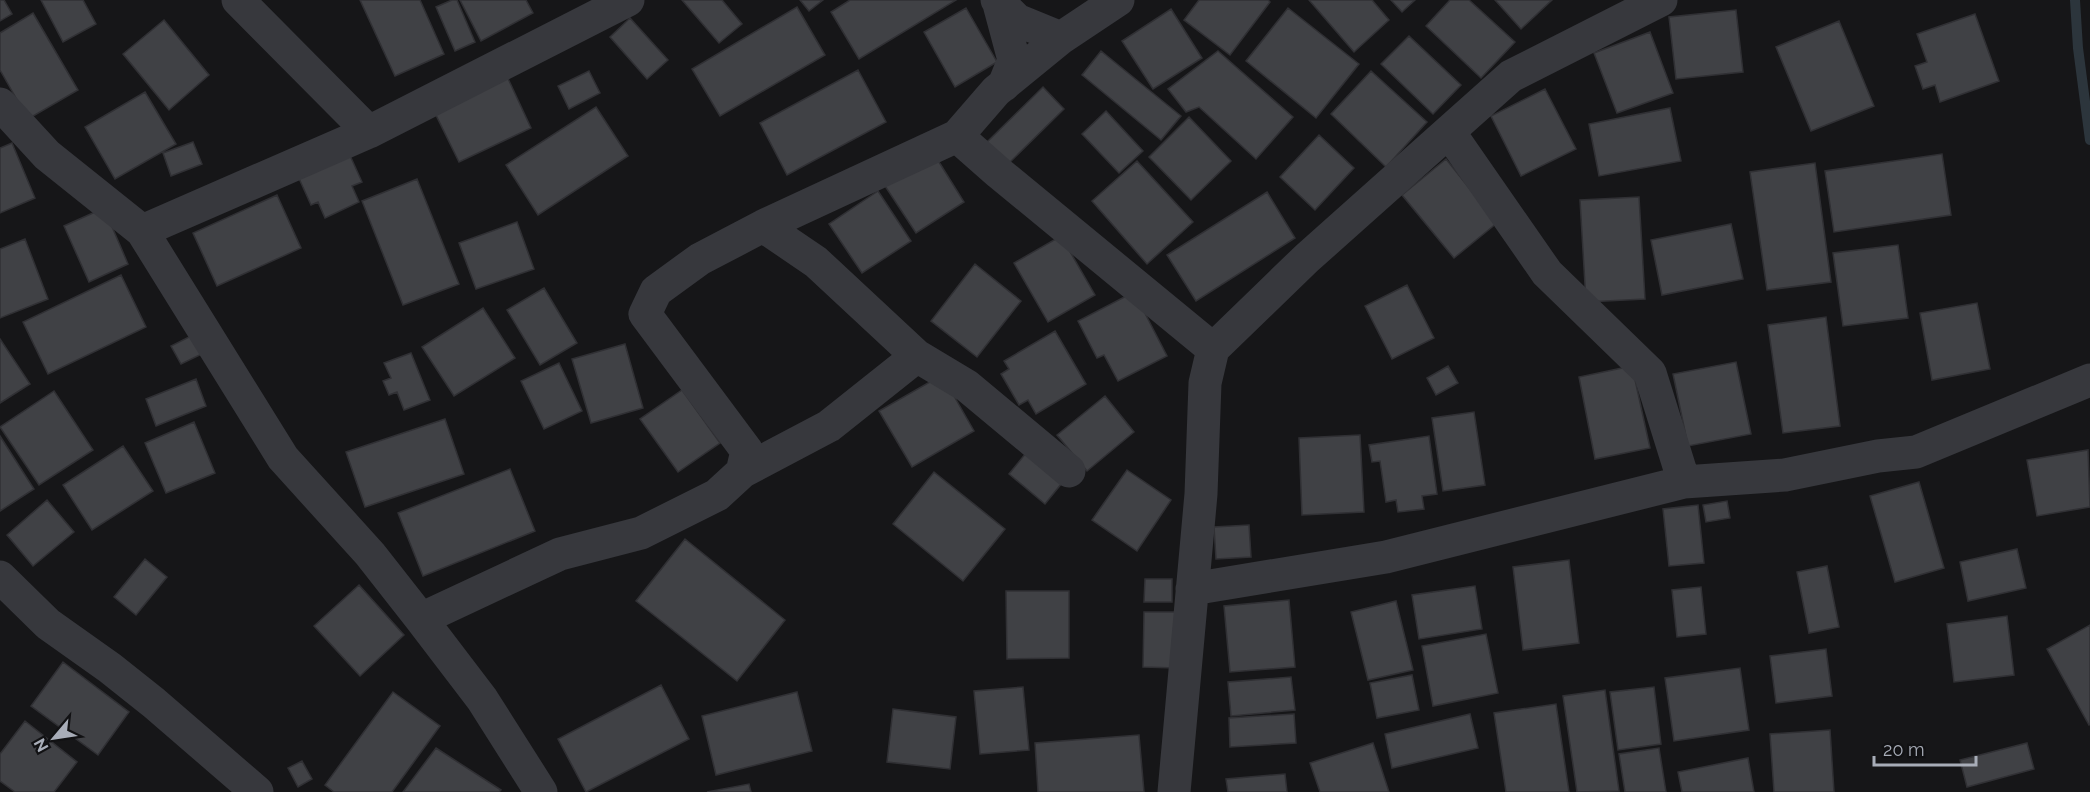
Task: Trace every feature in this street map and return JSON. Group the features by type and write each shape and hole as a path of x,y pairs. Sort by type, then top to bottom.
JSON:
{"street":[{"path":"238,0 369,132"},
{"path":"142,231 369,132 628,0"},
{"path":"742,472 747,451 645,314 656,291 700,260 763,226 957,136 1004,84 1061,38 1118,0"},
{"path":"1174,792 1201,494 1204,383 1214,349 1307,258 1511,76 1661,0"},
{"path":"998,2 1017,20 1061,38"},
{"path":"998,2 1014,60 1004,84"},
{"path":"0,104 48,155 142,231 283,458 370,554 421,619 482,699 539,791"},
{"path":"1449,132 1547,273 1650,373 1684,482"},
{"path":"957,136 1214,349"},
{"path":"763,226 816,262 917,356 967,386 1069,471"},
{"path":"421,619 560,555 641,533 717,495 742,472 829,426 917,356"},
{"path":"1192,589 1386,557 1684,482 1785,475 1878,456 1916,452 2087,382"},
{"path":"0,578 48,624 154,703 257,792"}],"building":[{"path":"0,0 4,0 12,14 0,21"},
{"path":"41,0 83,0 96,24 63,42"},
{"path":"360,0 420,0 444,54 395,76"},
{"path":"457,0 475,42 455,51 436,7"},
{"path":"460,0 526,0 533,13 481,41"},
{"path":"682,0 722,0 742,24 719,43"},
{"path":"800,0 823,0 809,11"},
{"path":"850,0 956,0 859,59 831,12"},
{"path":"1199,0 1268,0 1270,2 1230,55 1184,20"},
{"path":"1309,0 1372,0 1389,20 1354,52"},
{"path":"1391,0 1415,0 1402,12"},
{"path":"1450,0 1469,0 1515,42 1481,78 1426,26"},
{"path":"1495,0 1552,0 1521,29"},
{"path":"797,7 825,55 720,116 692,69"},
{"path":"966,8 997,62 955,87 924,32"},
{"path":"1288,8 1359,64 1316,118 1246,61"},
{"path":"1171,9 1202,58 1153,89 1122,41"},
{"path":"1736,10 1743,72 1676,79 1669,17"},
{"path":"33,13 78,90 28,119 0,70 0,33"},
{"path":"1975,14 1999,81 1940,102 1935,85 1923,89 1915,66 1927,62 1917,34"},
{"path":"630,18 668,60 647,79 610,37"},
{"path":"164,20 209,75 169,110 123,54"},
{"path":"1839,21 1874,106 1811,131 1776,47"},
{"path":"1650,32 1673,93 1617,113 1594,53"},
{"path":"1409,36 1461,85 1433,114 1381,64"},
{"path":"1101,51 1181,116 1161,140 1082,75"},
{"path":"1218,51 1293,117 1256,159 1199,107 1186,112 1168,89"},
{"path":"858,70 886,122 787,175 760,123"},
{"path":"589,71 600,93 569,109 558,86"},
{"path":"1371,71 1427,122 1386,167 1331,114"},
{"path":"505,72 531,128 459,162 432,107"},
{"path":"1043,87 1064,109 1006,166 985,144"},
{"path":"1545,89 1576,149 1521,176 1491,116"},
{"path":"145,92 176,144 115,179 85,127"},
{"path":"596,107 628,156 538,215 506,165"},
{"path":"1670,108 1681,161 1599,176 1589,124"},
{"path":"1106,111 1143,151 1119,173 1082,134"},
{"path":"1189,117 1231,161 1191,200 1149,157"},
{"path":"1319,135 1354,168 1315,210 1280,177"},
{"path":"193,142 202,164 171,176 163,153"},
{"path":"12,143 35,198 0,213 0,148"},
{"path":"348,151 362,182 352,186 359,202 325,218 318,202 311,205 297,174"},
{"path":"934,154 964,202 916,233 885,186"},
{"path":"1942,154 1951,215 1834,232 1825,171"},
{"path":"1446,159 1497,223 1454,258 1402,195"},
{"path":"1137,161 1193,222 1147,264 1092,201"},
{"path":"1815,163 1831,282 1767,290 1750,172"},
{"path":"417,179 459,284 403,305 362,201"},
{"path":"878,191 911,241 862,273 829,224"},
{"path":"1267,192 1295,238 1196,301 1167,255"},
{"path":"277,195 301,248 217,286 193,233"},
{"path":"1639,197 1645,299 1586,302 1580,200"},
{"path":"104,208 128,264 89,282 64,226"},
{"path":"517,222 534,269 476,289 459,243"},
{"path":"1731,224 1743,279 1662,295 1651,240"},
{"path":"1061,236 1095,295 1048,322 1014,263"},
{"path":"25,239 48,299 0,318 0,249"},
{"path":"1898,245 1908,318 1843,326 1833,253"},
{"path":"975,264 1021,301 977,357 931,321"},
{"path":"121,275 146,327 48,374 23,322"},
{"path":"1407,285 1434,338 1392,359 1365,306"},
{"path":"544,288 577,343 540,365 507,310"},
{"path":"1134,292 1167,356 1118,381 1104,355 1097,358 1078,321"},
{"path":"1977,303 1990,369 1932,380 1920,313"},
{"path":"483,308 515,358 454,396 422,347"},
{"path":"1826,317 1840,426 1783,433 1768,325"},
{"path":"1055,331 1086,384 1036,414 1028,400 1019,405 1001,374 1009,369 1004,361"},
{"path":"197,333 206,352 181,364 171,346"},
{"path":"0,339 30,384 0,403"},
{"path":"625,344 643,408 591,423 572,359"},
{"path":"411,353 430,400 404,410 397,392 389,395 383,381 391,378 384,363"},
{"path":"1736,362 1751,434 1688,446 1673,374"},
{"path":"559,363 582,411 544,429 521,381"},
{"path":"1448,366 1458,383 1436,395 1427,378"},
{"path":"1632,366 1650,448 1595,459 1579,377"},
{"path":"942,375 974,431 912,467 879,411"},
{"path":"196,379 206,406 156,426 146,399"},
{"path":"682,390 720,443 678,472 640,419"},
{"path":"54,391 93,450 39,485 0,427"},
{"path":"1105,396 1134,432 1087,471 1057,435"},
{"path":"1474,412 1485,485 1443,491 1432,418"},
{"path":"445,419 464,474 365,507 346,452"},
{"path":"194,422 215,473 166,493 145,443"},
{"path":"1360,435 1364,512 1302,515 1299,438"},
{"path":"0,436 34,489 0,511"},
{"path":"1429,436 1437,494 1422,496 1424,509 1398,512 1396,500 1386,502 1380,461 1372,462 1369,445"},
{"path":"123,446 153,491 92,530 63,485"},
{"path":"2088,450 2090,507 2037,516 2027,460"},
{"path":"1026,453 1062,483 1045,504 1009,474"},
{"path":"510,469 535,531 423,576 398,513"},
{"path":"1127,470 1171,500 1137,551 1092,520"},
{"path":"934,472 1005,529 963,581 893,524"},
{"path":"1919,482 1944,568 1895,582 1870,496"},
{"path":"47,500 74,532 33,566 7,535"},
{"path":"1727,501 1730,518 1706,522 1703,505"},
{"path":"1698,505 1704,563 1669,566 1663,509"},
{"path":"1249,525 1251,557 1216,559 1214,527"},
{"path":"685,539 785,620 737,681 636,601"},
{"path":"2017,549 2026,588 1968,601 1960,562"},
{"path":"145,559 167,577 136,615 114,597"},
{"path":"1569,560 1579,643 1523,650 1513,567"},
{"path":"1827,566 1839,627 1809,633 1797,572"},
{"path":"1145,579 1172,579 1172,602 1144,602"},
{"path":"359,585 404,635 360,676 314,626"},
{"path":"1475,586 1482,629 1419,639 1412,595"},
{"path":"1701,587 1706,634 1677,637 1672,590"},
{"path":"1006,591 1069,591 1069,658 1007,659"},
{"path":"1289,600 1295,667 1230,672 1224,606"},
{"path":"1396,601 1413,670 1368,680 1351,612"},
{"path":"1144,612 1176,612 1176,668 1143,667"},
{"path":"2007,616 2014,675 1954,682 1947,624"},
{"path":"2090,625 2090,724 2089,725 2047,649"},
{"path":"1486,634 1498,693 1433,706 1422,646"},
{"path":"1826,649 1832,696 1776,703 1770,656"},
{"path":"63,662 129,712 98,755 31,706"},
{"path":"1740,668 1749,730 1674,741 1665,678"},
{"path":"1412,675 1419,710 1377,718 1370,683"},
{"path":"1291,677 1295,710 1231,716 1228,682"},
{"path":"661,685 689,739 586,792 558,739"},
{"path":"1023,687 1029,750 980,754 974,691"},
{"path":"1654,687 1661,744 1618,750 1610,692"},
{"path":"1605,690 1619,791 1577,792 1563,696"},
{"path":"393,692 440,726 392,792 334,792 325,785"},
{"path":"797,692 812,751 716,775 702,716"},
{"path":"1556,704 1569,792 1506,792 1494,713"},
{"path":"893,709 956,717 950,769 887,762"},
{"path":"1294,714 1296,743 1230,747 1229,718"},
{"path":"1470,714 1478,748 1392,768 1385,734"},
{"path":"25,721 77,762 54,792 15,792 0,781 0,754"},
{"path":"1830,730 1834,792 1774,792 1770,734"},
{"path":"1139,735 1144,792 1038,792 1035,743"},
{"path":"1373,743 1389,792 1320,792 1310,763"},
{"path":"2027,743 2034,769 1967,787 1960,760"},
{"path":"436,748 501,790 499,792 403,792"},
{"path":"1659,748 1666,792 1625,792 1619,754"},
{"path":"1748,758 1754,792 1682,792 1678,772"},
{"path":"302,761 312,779 298,787 288,768"},
{"path":"1285,774 1287,792 1228,792 1226,779"},
{"path":"749,784 751,792 707,792"}],"waterway":[{"path":"2075,0 2078,48 2090,140"}]}
